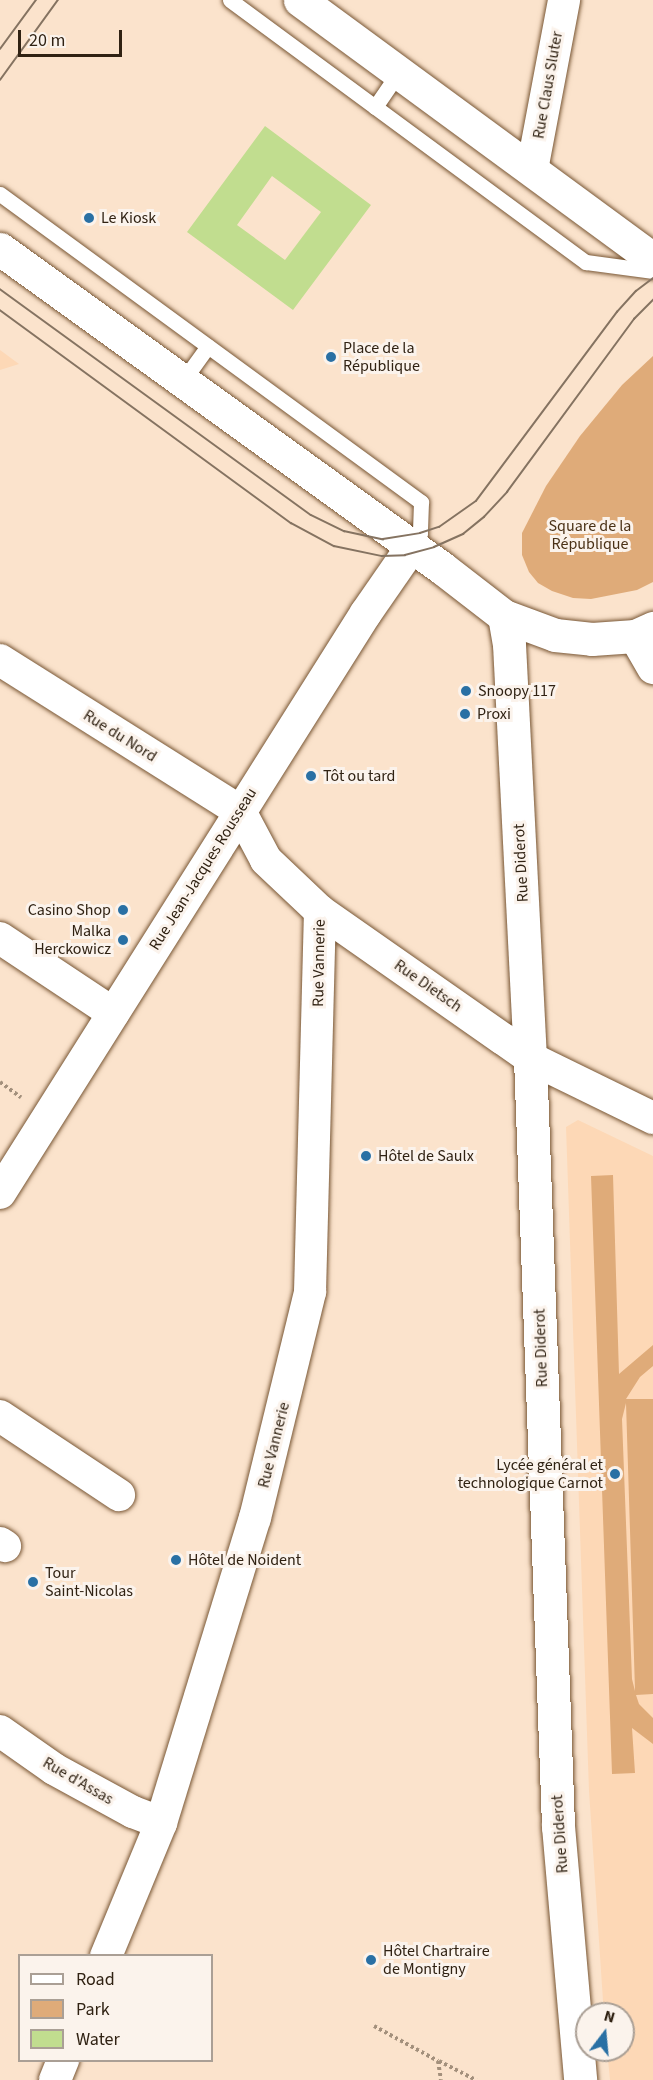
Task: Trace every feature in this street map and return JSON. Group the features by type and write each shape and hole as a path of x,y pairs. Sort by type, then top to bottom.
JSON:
{"street":[{"path":"300,0 532,170 639,238 653,259"},
{"name":"Rue Claus Sluter","path":"532,170 564,0"},
{"path":"0,249 504,616 555,635 592,639 644,632 653,667"},
{"name":"Rue Jean-Jacques Rousseau","path":"0,1193 366,613 411,548"},
{"name":"Rue Diderot","path":"504,616 511,666 530,1058 558,1826 580,2080"},
{"name":"Rue du Nord","path":"0,660 240,811"},
{"name":"Rue Dietsch","path":"240,811 266,860 320,911 530,1058 653,1118"},
{"name":"Rue Vannerie","path":"107,1954 161,1823 255,1518 310,1292 320,911"},
{"path":"0,938 112,1013"},
{"path":"0,1416 119,1495"},
{"name":"Rue d'Assas","path":"0,1731 54,1769 133,1812 161,1823"},
{"path":"55,2080 63,2062"}],"lane":[{"path":"230,0 586,262 653,271"},
{"path":"375,107 399,72"},
{"path":"0,194 421,502 420,533 411,548"},
{"path":"182,382 208,346"}],"path":[{"path":"374,2026 476,2080"},
{"path":"438,2061 441,2080"}],"shaded area":[{"path":"0,350 19,364 0,370"},
{"name":"Lycée général et technologique Carnot","path":"578,1120 653,1156 653,2080 610,2080 608,2062 635,2062 635,2002 603,2002 589,1791 566,1127"}],"green space":[{"name":"Square de la République","path":"653,356 653,582 637,590 591,599 573,598 552,591 538,583 529,572 522,555 522,533 546,486 580,436 622,385"},
{"path":"613,1175 619,1374 653,1345 653,1366 640,1377 626,1399 653,1399 653,1694 636,1695 639,1704 653,1718 653,1744 632,1728 635,1773 612,1774 591,1176","holes":["626,1403 635,1691 632,1679 622,1419"]}],"water":[{"path":"265,126 371,205 293,310 187,232","holes":["272,176 321,212 285,260 237,225"]}],"tram line":[{"path":"0,49 36,0"},
{"path":"0,80 58,0"},
{"path":"0,289 311,515 344,531 383,539 420,533 439,527 476,501 617,312 636,291 653,278"},
{"path":"0,310 291,523 334,546 382,556 405,555 434,547 463,534 484,517 507,492 634,319 653,300"}],"place":[{"name":"Le Kiosk","path":"89,218"},
{"name":"Place de la République","path":"331,357"},
{"name":"Snoopy 117","path":"466,691"},
{"name":"Proxi","path":"465,714"},
{"name":"Tôt ou tard","path":"311,776"},
{"name":"Casino Shop","path":"123,910"},
{"name":"Malka Herckowicz","path":"123,940"},
{"name":"Hôtel de Saulx","path":"366,1156"},
{"name":"Lycée général et technologique Carnot","path":"615,1474"},
{"name":"Hôtel de Noident","path":"176,1560"},
{"name":"Tour Saint-Nicolas","path":"33,1582"},
{"name":"Hôtel Chartraire de Montigny","path":"371,1960"}]}
